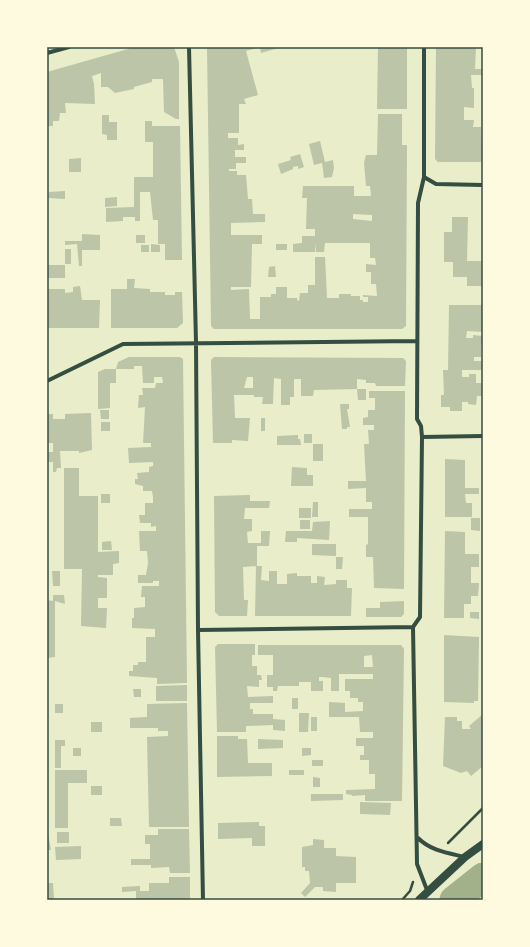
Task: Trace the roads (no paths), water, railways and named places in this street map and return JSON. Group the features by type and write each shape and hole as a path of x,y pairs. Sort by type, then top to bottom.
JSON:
{"main road":[{"path":"465,857 483,836"},
{"path":"419,900 465,857 483,844"}],"street":[{"path":"47,53 68,47"},
{"path":"189,47 196,342 198,630 204,900"},
{"path":"424,47 424,177 418,203 416,341 417,419 421,426 422,437 420,617 413,627 418,838 417,864 428,890"},
{"path":"424,177 436,184 483,184"},
{"path":"47,381 123,344 196,342 416,341"},
{"path":"422,437 483,436"},
{"path":"198,630 413,627"},
{"path":"418,838 424,845 440,851 465,857"}],"waterway":[{"path":"454,900 483,877"}]}
